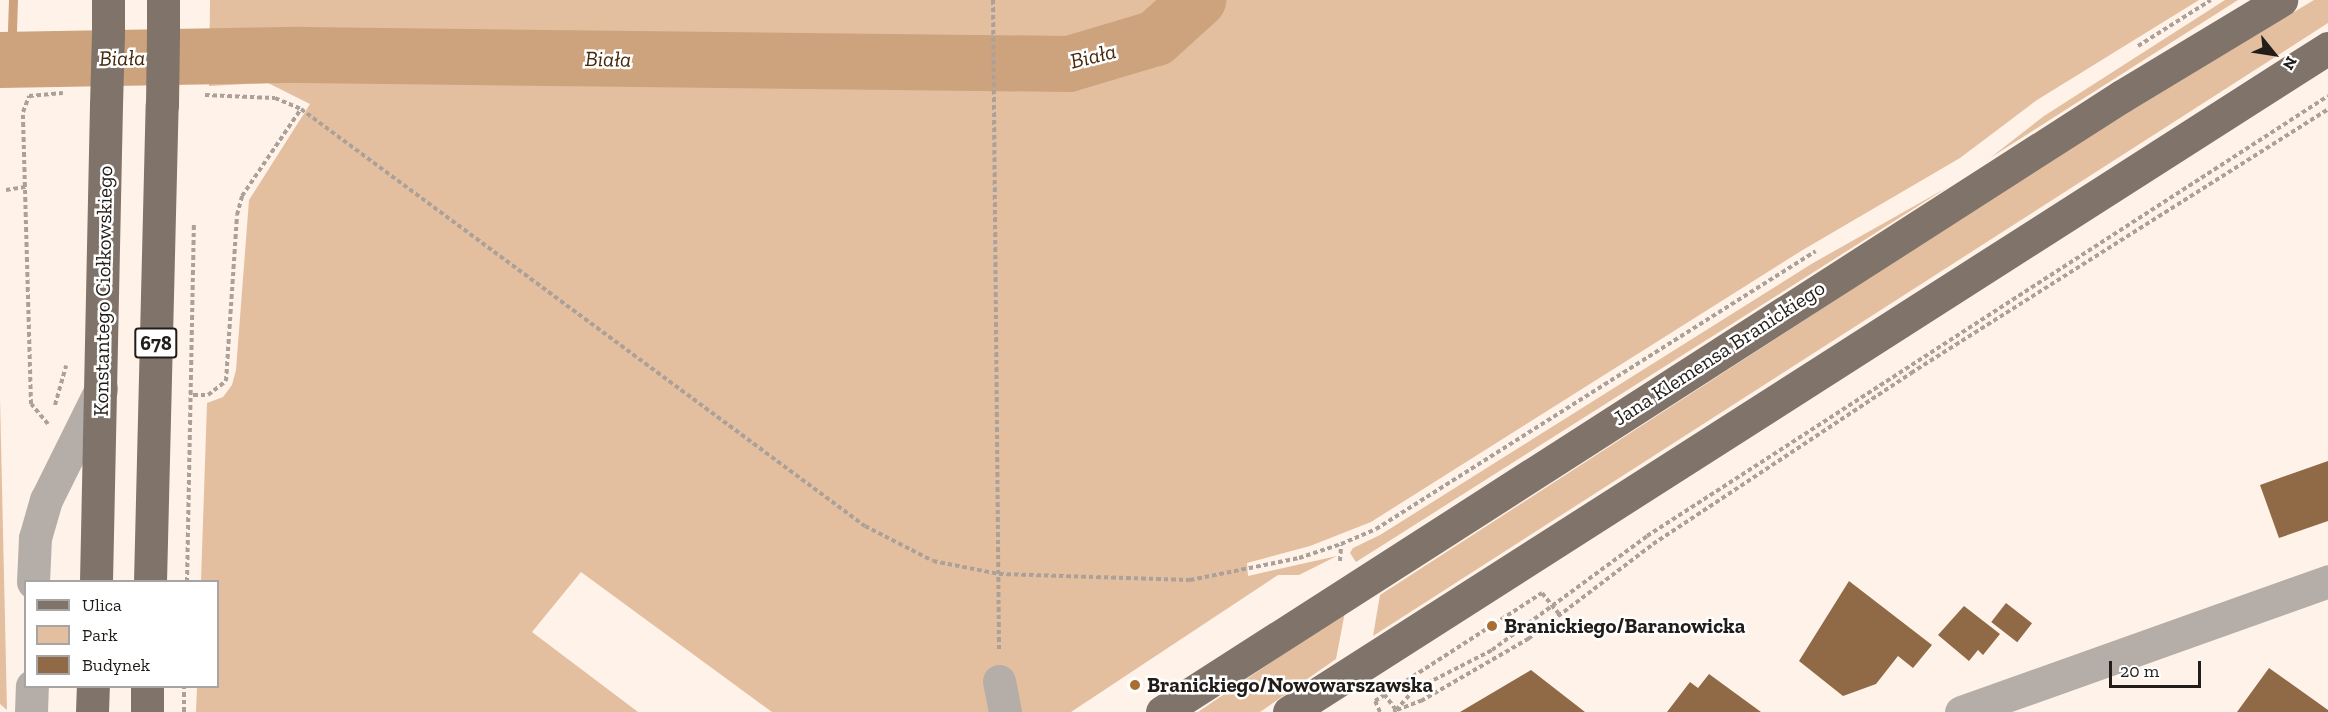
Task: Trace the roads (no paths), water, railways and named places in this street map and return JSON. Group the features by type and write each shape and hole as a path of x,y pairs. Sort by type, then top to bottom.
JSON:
{"main road":[{"name":"Konstantego Ciołkowskiego","path":"96,580 108,0"},
{"name":"678","path":"150,580 164,0"},
{"name":"Jana Klemensa Branickiego","path":"1162,712 2122,96 2280,0"},
{"path":"1289,712 2328,48"},
{"path":"92,712 93,688"},
{"path":"147,688 147,712"}],"street":[{"path":"33,580 35,538 46,500 101,389"},
{"path":"1961,712 2328,581"},
{"path":"999,681 1005,712"},
{"path":"31,712 32,688"}],"waterway":[{"path":"11,60 13,0"},
{"name":"Biała","path":"0,60 301,55 1069,64 1156,38 1198,0"}],"place":[{"name":"Branickiego/Baranowicka","path":"1492,626"},
{"name":"Branickiego/Nowowarszawska","path":"1135,685"}]}
